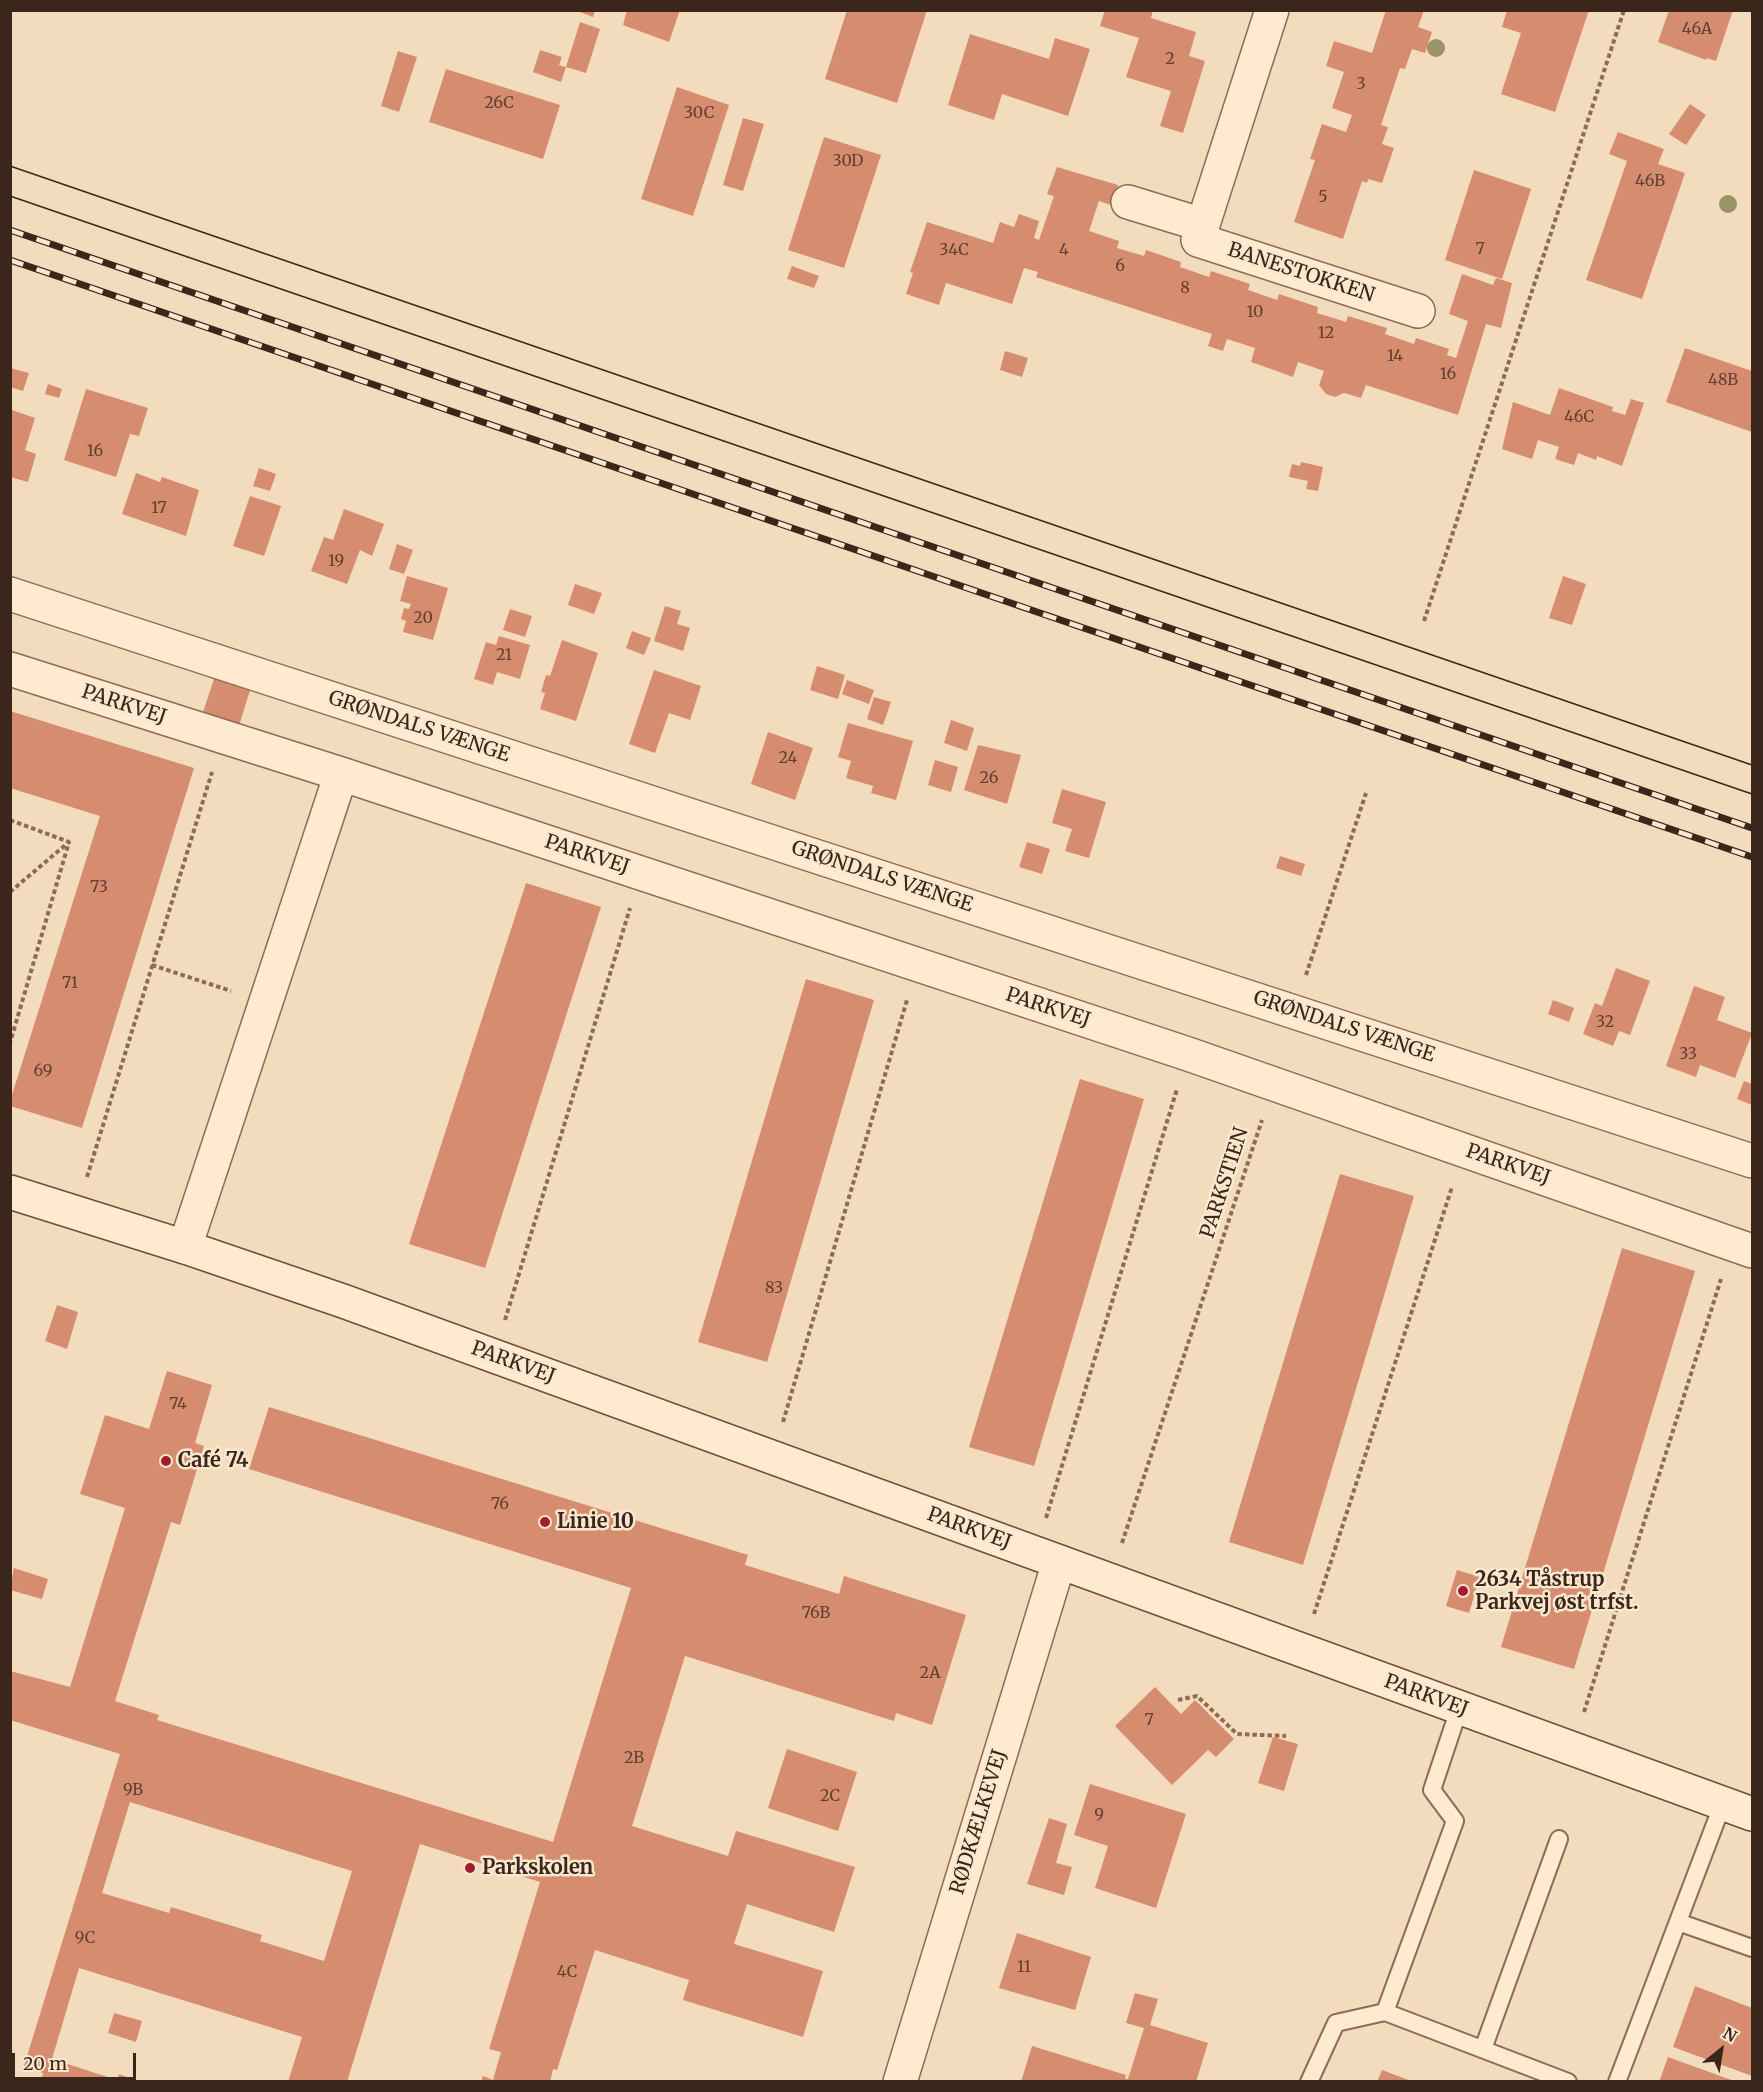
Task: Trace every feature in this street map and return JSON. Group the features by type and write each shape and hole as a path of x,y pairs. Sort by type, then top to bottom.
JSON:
{"street":[{"path":"1128,202 1203,225 1272,10"},
{"name":"BANESTOKKEN","path":"1203,225 1198,240 1418,310"},
{"name":"GRØNDALS VÆNGE","path":"10,594 1752,1161"},
{"name":"PARKVEJ","path":"10,669 341,774 1188,1054 1742,1247"},
{"path":"185,1247 341,774"},
{"name":"PARKVEJ","path":"10,1192 185,1247 494,1357 1459,1709 1738,1808"},
{"name":"RØDKÆLKEVEJ","path":"900,2082 1047,1557"}],"lane":[{"path":"1385,2012 1455,1821 1432,1790 1459,1709"},
{"path":"1617,2082 1678,1922 1738,1808"},
{"path":"1483,2049 1559,1839"},
{"path":"1678,1922 1752,1948"},
{"path":"1309,2082 1336,2023 1385,2012 1568,2082"}],"path":[{"path":"1424,621 1624,10"},
{"path":"76,1213 222,736"},
{"path":"1294,1011 1366,794"},
{"path":"10,820 69,842"},
{"path":"10,892 69,842"},
{"path":"10,1042 69,842"},
{"path":"494,1357 640,873"},
{"path":"152,964 266,1003"},
{"path":"772,1458 918,965"},
{"path":"1047,1557 1188,1054"},
{"name":"PARKSTIEN","path":"1110,1580 1274,1083"},
{"path":"1302,1650 1464,1149"},
{"path":"1572,1748 1742,1247"},
{"path":"1178,1701 1197,1696 1237,1734 1286,1736"}],"building":[{"path":"575,10 595,10 593,17"},
{"path":"627,10 680,10 669,42 623,25"},
{"path":"847,10 927,10 897,103 825,79"},
{"path":"1105,10 1153,10 1151,18 1196,32 1189,56 1205,61 1183,133 1160,126 1171,91 1126,77 1139,38 1100,26"},
{"path":"1386,10 1424,10 1418,27 1432,32 1425,53 1412,49 1405,69 1400,68 1381,125 1388,127 1382,144 1394,148 1382,183 1368,179 1367,183 1362,181 1343,239 1294,222 1315,160 1310,159 1322,124 1346,132 1352,115 1332,108 1344,72 1326,66 1334,41 1372,53"},
{"path":"1507,10 1589,10 1555,112 1501,94 1521,33 1502,27"},
{"path":"1669,10 1733,10 1716,61 1706,58 1706,60 1658,42"},
{"path":"580,22 600,29 586,73 566,67"},
{"path":"970,34 1049,59 1055,38 1090,49 1068,116 1002,94 994,120 948,105"},
{"path":"540,50 562,57 559,65 566,67 561,82 533,72"},
{"path":"398,51 417,57 399,112 381,106"},
{"path":"446,69 560,105 543,159 429,122"},
{"path":"677,87 729,105 693,216 641,199"},
{"path":"1690,104 1706,115 1686,145 1669,134"},
{"path":"743,118 764,124 743,191 723,185"},
{"path":"1618,132 1664,149 1658,164 1685,173 1642,299 1586,280 1627,161 1609,154"},
{"path":"824,137 881,155 844,268 788,250"},
{"path":"1057,167 1118,185 1111,205 1099,201 1089,231 1119,241 1117,248 1144,256 1146,250 1181,262 1180,267 1209,277 1211,271 1250,284 1248,290 1277,300 1279,294 1318,307 1317,313 1346,322 1348,316 1387,328 1385,334 1414,344 1416,338 1449,349 1447,355 1456,358 1468,321 1449,314 1462,274 1493,285 1496,278 1512,283 1501,328 1486,324 1458,415 1366,385 1361,398 1344,393 1335,397 1326,394 1319,385 1324,371 1298,362 1293,377 1251,362 1255,348 1227,339 1223,351 1208,346 1212,334 1036,277 1038,272 1024,268 1012,304 946,283 939,305 906,294 913,273 910,272 927,222 993,243 1000,222 1014,227 1019,214 1039,221 1034,238 1039,240 1054,196 1047,194"},
{"path":"1474,170 1531,189 1502,279 1445,260"},
{"path":"792,266 819,276 814,288 787,279"},
{"path":"1685,348 1752,371 1752,432 1666,402"},
{"path":"1005,351 1028,358 1022,377 1000,370"},
{"path":"10,368 29,373 23,391 10,387"},
{"path":"48,384 62,389 59,398 45,394"},
{"path":"1559,388 1613,407 1612,411 1625,415 1631,399 1644,403 1622,466 1597,456 1596,460 1578,453 1574,465 1555,459 1559,447 1538,440 1532,459 1502,449 1513,402 1550,415"},
{"path":"86,389 148,408 139,436 130,434 116,477 64,460"},
{"path":"12,410 35,418 25,450 36,454 28,482 10,477"},
{"path":"1301,462 1323,467 1318,491 1306,489 1308,481 1289,477 1292,464 1300,466"},
{"path":"259,468 276,474 270,491 253,486"},
{"path":"136,473 160,482 162,477 199,490 186,536 122,514"},
{"path":"250,496 281,506 264,556 233,546"},
{"path":"344,509 384,524 372,556 360,550 347,584 311,571 324,537 333,540"},
{"path":"397,544 413,550 404,574 389,569"},
{"path":"407,576 448,588 433,640 403,632 406,621 401,619 404,608 409,609 411,604 400,601"},
{"path":"1563,576 1586,584 1572,625 1549,618"},
{"path":"575,584 602,593 594,614 568,605"},
{"path":"665,606 681,611 677,624 690,628 683,651 654,641"},
{"path":"510,609 532,616 525,637 503,630"},
{"path":"632,631 651,638 644,655 626,648"},
{"path":"499,636 530,645 520,679 497,672 493,685 474,679 486,642 496,645"},
{"path":"562,640 598,653 576,721 540,709 545,693 541,692 546,675 550,676"},
{"path":"817,666 845,675 838,699 810,690"},
{"path":"654,670 701,686 690,720 669,713 655,753 629,744"},
{"path":"215,676 251,687 239,726 202,715"},
{"path":"847,680 874,690 869,704 842,694"},
{"path":"874,697 891,702 883,725 867,719"},
{"path":"10,711 194,768 82,1128 10,1106 10,1101 100,816 10,788"},
{"path":"951,720 974,728 967,751 944,743"},
{"path":"848,723 913,741 896,800 871,793 873,786 846,778 851,761 838,757"},
{"path":"768,732 813,748 795,800 751,784"},
{"path":"978,745 1021,755 1007,804 964,790"},
{"path":"935,760 958,767 951,792 928,785"},
{"path":"1062,789 1106,802 1089,858 1065,851 1072,829 1052,823"},
{"path":"1027,842 1050,849 1042,874 1019,867"},
{"path":"1280,856 1305,864 1301,876 1276,868"},
{"path":"526,883 601,907 485,1268 409,1244"},
{"path":"1616,968 1650,981 1630,1035 1619,1031 1613,1046 1583,1034 1595,1003 1602,1006"},
{"path":"806,979 874,1000 767,1362 698,1342"},
{"path":"1694,986 1725,997 1717,1020 1752,1033 1735,1078 1700,1065 1696,1077 1666,1066"},
{"path":"1553,1000 1574,1008 1569,1022 1548,1014"},
{"path":"1080,1079 1144,1099 1034,1466 969,1447"},
{"path":"1744,1081 1752,1084 1752,1105 1737,1099"},
{"path":"1340,1174 1414,1196 1303,1565 1229,1542"},
{"path":"1622,1248 1695,1271 1574,1669 1501,1647"},
{"path":"57,1305 78,1312 67,1349 45,1341"},
{"path":"167,1371 212,1385 195,1443 204,1446 180,1525 171,1522 115,1701 159,1715 157,1720 553,1842 631,1588 249,1469 269,1407 748,1555 745,1565 839,1594 844,1576 966,1615 932,1725 896,1713 894,1721 685,1656 632,1826 728,1856 736,1831 855,1867 834,1932 747,1904 734,1944 823,1971 803,2037 683,2000 689,1980 595,1950 557,2070 553,2069 550,2082 481,2082 483,2076 493,2080 501,2052 489,2049 540,1882 420,1844 347,2082 288,2082 302,2037 79,1968 52,2059 117,2080 119,2074 140,2082 41,2082 43,2073 24,2066 120,1754 10,1720 10,1671 70,1687 125,1508 80,1494 105,1415 149,1429","holes":["130,1802 352,1871 324,1961 260,1941 262,1935 171,1907 169,1913 102,1893"]},
{"path":"14,1568 48,1579 42,1599 10,1590"},
{"name":"2634 Tåstrup Parkvej øst trfst.","path":"1457,1570 1480,1577 1469,1613 1446,1606"},
{"path":"1155,1687 1181,1714 1195,1700 1234,1739 1216,1757 1208,1750 1172,1785 1115,1726"},
{"path":"1273,1737 1298,1744 1284,1791 1258,1783"},
{"path":"787,1749 857,1772 838,1831 768,1808"},
{"path":"1090,1784 1186,1814 1156,1908 1095,1888 1108,1846 1074,1835"},
{"path":"1049,1818 1067,1824 1056,1863 1072,1867 1064,1895 1027,1884"},
{"path":"1017,1933 1091,1957 1075,2010 999,1988"},
{"path":"1695,1986 1752,2008 1752,2076 1673,2047"},
{"path":"1135,1993 1158,1999 1150,2025 1208,2043 1196,2082 1021,2082 1032,2046 1126,2075 1125,2079 1128,2079 1144,2028 1126,2023"},
{"path":"114,2013 142,2021 136,2042 108,2033"},
{"path":"1668,2057 1734,2081 1734,2082 1659,2082"},
{"path":"1382,2070 1411,2081 1411,2082 1377,2082"}],"tram line":[{"path":"10,166 1752,765"},
{"path":"10,196 1752,794"}],"railway":[{"path":"10,230 1752,828"},
{"path":"10,260 1752,857"}],"place":[{"name":"Café 74","path":"166,1461"},
{"name":"Linie 10","path":"545,1522"},
{"name":"2634 Tåstrup Parkvej øst trfst.","path":"1463,1591"},
{"name":"Parkskolen","path":"470,1868"}]}
